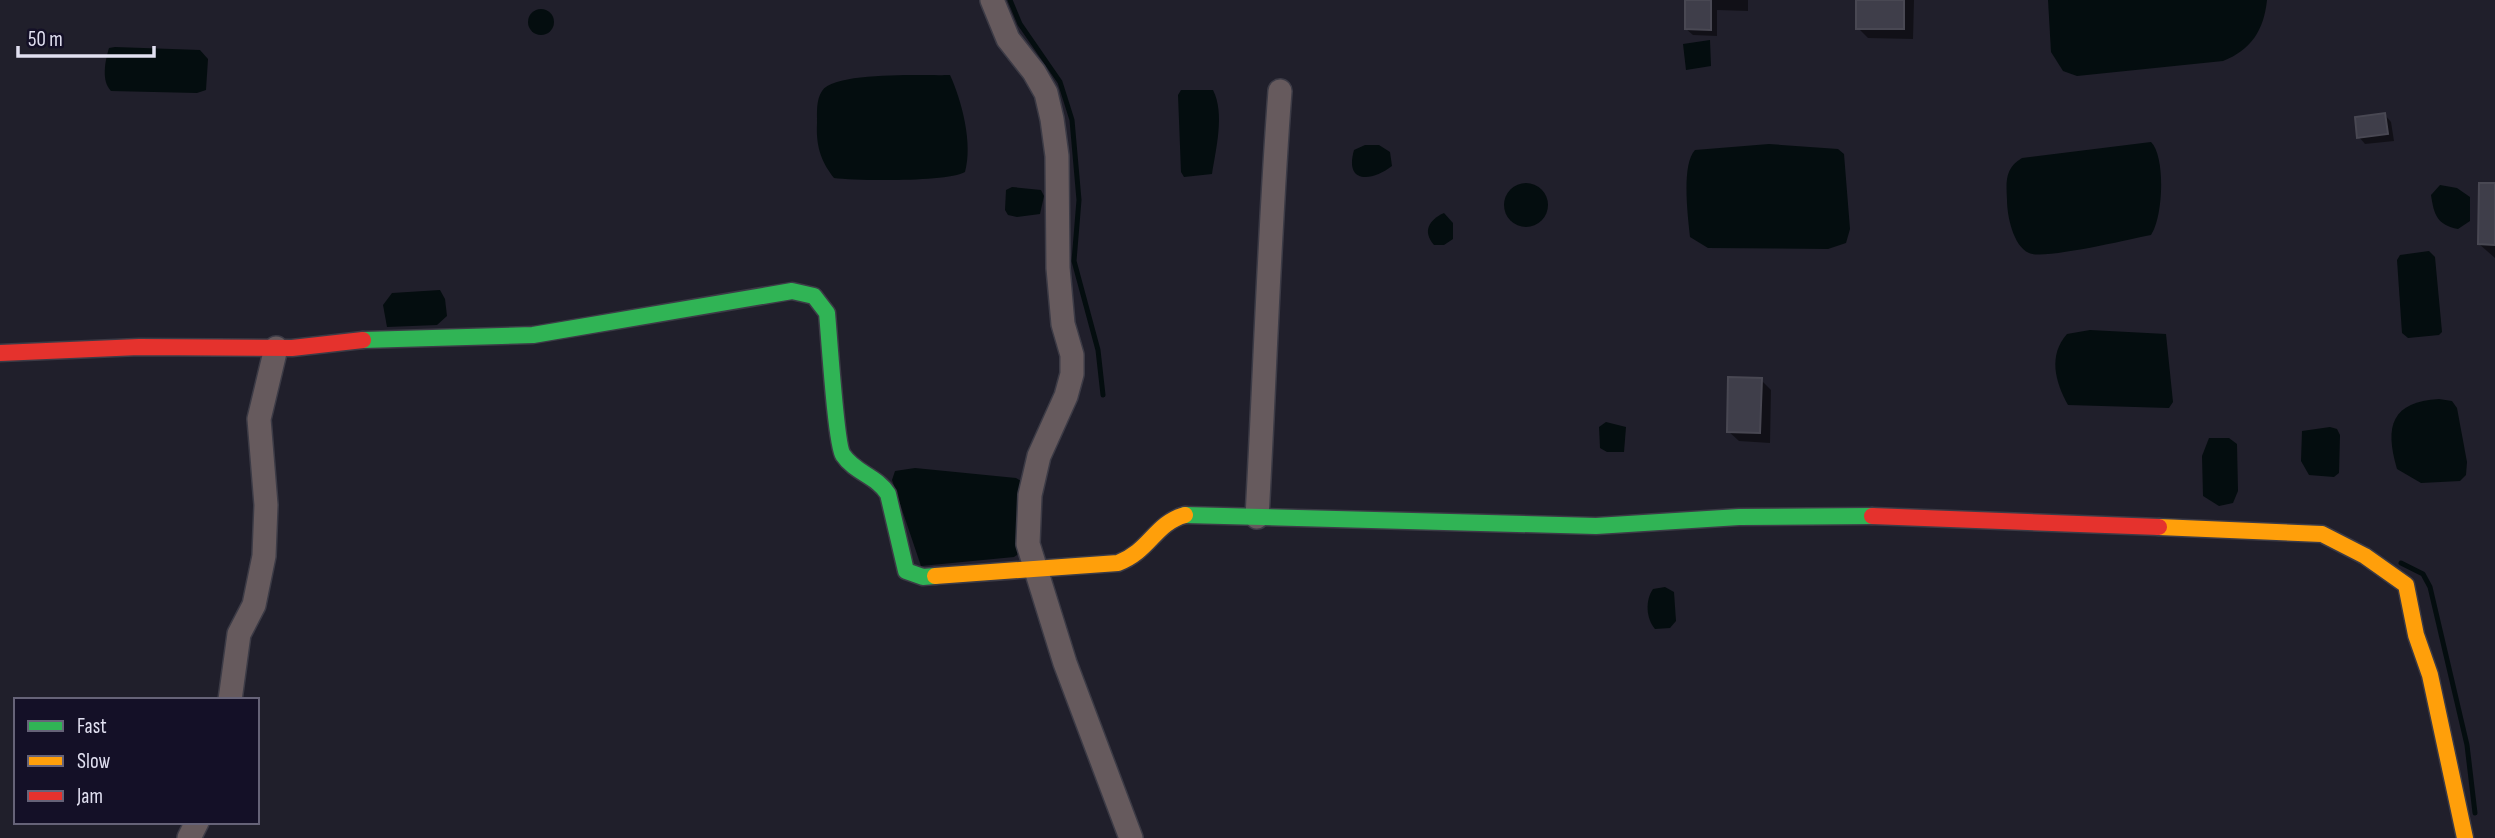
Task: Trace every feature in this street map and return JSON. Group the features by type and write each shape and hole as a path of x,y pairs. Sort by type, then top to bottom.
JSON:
{"street":[{"path":"992,0 1008,39 1034,72 1046,93 1052,119 1057,156 1058,268 1063,324 1072,355 1072,374 1066,397 1039,456 1030,495 1028,544 1065,663 1131,838"},
{"path":"1257,517 1266,374 1266,273 1275,199 1280,91"},
{"path":"0,353 139,347 276,348 359,340 533,335 792,291 814,296 827,313 841,453 857,471 881,483 888,494 906,571 913,576 943,578 1096,566 1132,559 1143,553 1157,531 1174,517 1596,526 1739,517 1866,515 2322,534 2365,556 2406,585 2416,635 2430,675 2465,838"},
{"path":"230,698 239,634 254,605 264,556 266,505 259,419 276,348"}],"shaded area":[{"path":"2048,0 2267,0 2263,21 2254,38 2241,51 2223,61 2077,76 2063,71 2051,52"},
{"path":"541,9 551,12 554,22 551,32 541,35 531,32 528,22 531,12"},
{"path":"1710,40 1711,66 1686,70 1683,44"},
{"path":"109,48 200,50 208,59 206,90 197,93 111,91 106,82 105,65"},
{"path":"950,75 965,123 968,149 965,172 923,179 834,178 822,158 817,138 817,106 822,91 844,80 862,77"},
{"path":"1181,90 1213,90 1217,99 1219,120 1212,174 1184,177 1181,172 1178,95"},
{"path":"2151,142 2159,160 2161,188 2158,215 2151,235 2051,254 2029,253 2023,249 2015,237 2007,206 2008,176 2016,162 2022,158"},
{"path":"1769,144 1838,149 1844,154 1850,229 1846,243 1828,249 1708,248 1690,237 1687,179 1688,167 1695,150"},
{"path":"1365,145 1379,145 1390,152 1392,166 1369,177 1357,174 1352,161 1354,150"},
{"path":"1526,183 1542,189 1548,205 1542,221 1526,227 1510,221 1504,205 1510,189"},
{"path":"2440,185 2457,188 2470,197 2470,221 2458,229 2445,225 2435,213 2431,195"},
{"path":"1012,187 1041,190 1044,196 1040,214 1017,217 1008,215 1005,210 1006,190"},
{"path":"1444,213 1453,223 1453,239 1444,245 1434,245 1428,235 1429,226"},
{"path":"2429,251 2435,257 2442,332 2439,335 2408,338 2402,333 2397,260 2400,255"},
{"path":"440,290 445,299 447,316 437,325 387,327 383,305 392,293"},
{"path":"2090,330 2166,334 2173,402 2169,408 2068,405 2057,378 2057,351 2067,334"},
{"path":"2439,399 2452,401 2457,408 2467,462 2466,475 2460,481 2421,483 2397,469 2391,440 2392,428 2402,411 2411,405"},
{"path":"1606,422 1626,427 1624,452 1607,452 1600,448 1599,427"},
{"path":"2330,427 2337,429 2340,435 2339,473 2334,477 2309,475 2301,461 2302,431"},
{"path":"2209,438 2229,438 2237,444 2238,491 2233,503 2219,506 2203,496 2202,456"},
{"path":"915,468 1016,478 1024,483 1021,552 1014,557 921,566 892,480 895,471"},
{"path":"1665,587 1674,592 1676,621 1670,628 1655,629 1648,615 1649,598 1653,589"}],"building":[{"path":"1685,0 1711,0 1711,30 1685,29"},
{"path":"1856,0 1904,0 1904,29 1856,29"},
{"path":"2385,113 2388,134 2357,138 2355,117"},
{"path":"2479,183 2495,183 2495,245 2478,244"},
{"path":"1728,377 1762,378 1760,433 1727,432"}],"waterway":[{"path":"1010,0 1020,24 1060,82 1072,120 1079,200 1074,261 1098,350 1103,395"},
{"path":"2401,563 2423,574 2430,587 2467,745 2475,813"}],"traffic: fast":[{"path":"363,340 533,335 792,291 814,296 827,313 835,411 843,455 888,494 906,571 923,577 935,576"},
{"path":"1185,515 1596,526 1739,517 1872,516"}],"traffic: slow":[{"path":"935,576 1118,563 1138,552 1166,524 1185,515"},
{"path":"2159,527 2322,534 2365,556 2406,585 2416,635 2430,675 2465,838"}],"traffic: jam":[{"path":"0,353 139,347 292,348 363,340"},
{"path":"1872,516 2159,527"}]}
